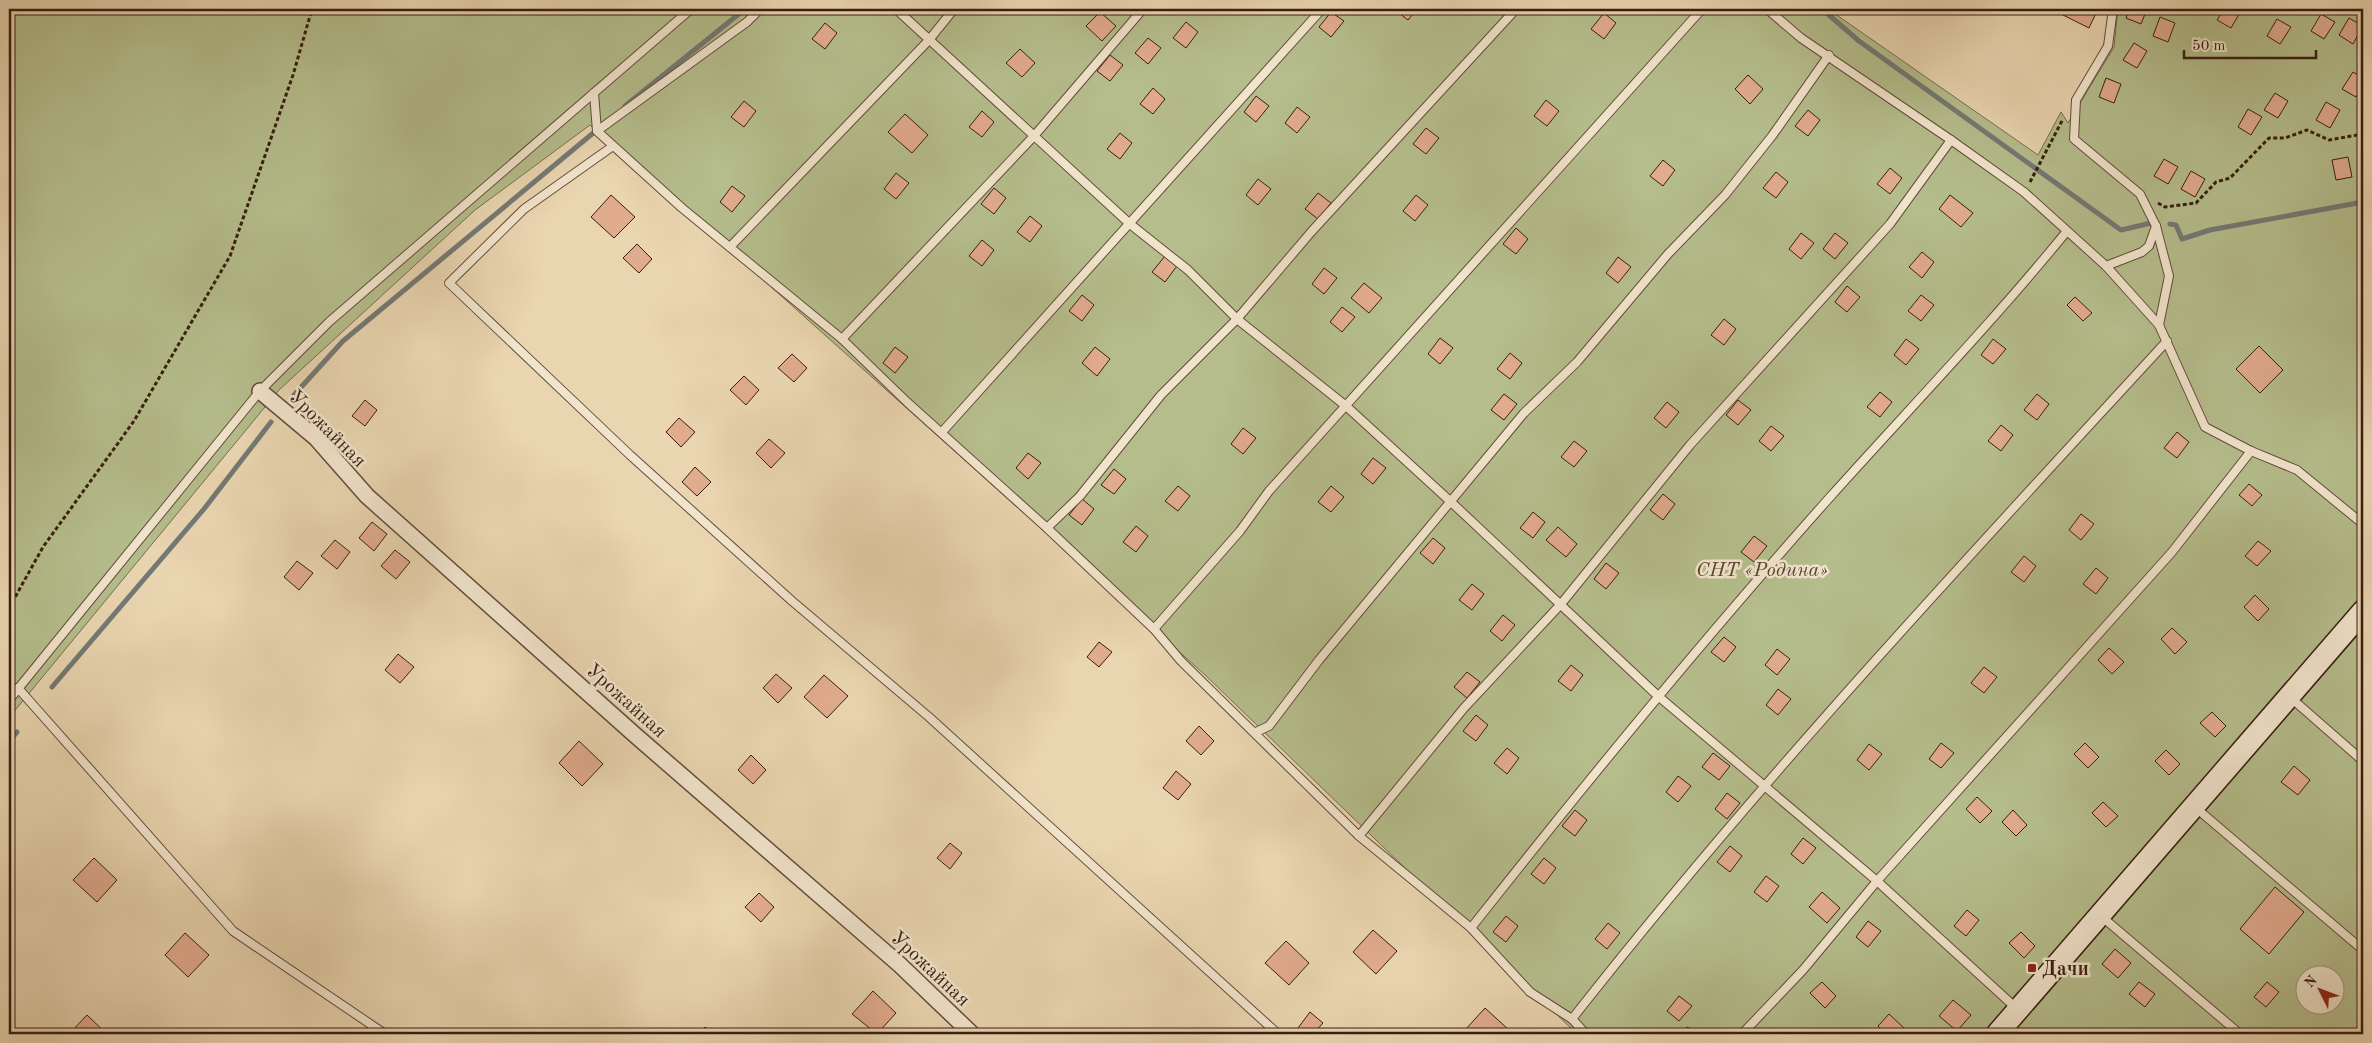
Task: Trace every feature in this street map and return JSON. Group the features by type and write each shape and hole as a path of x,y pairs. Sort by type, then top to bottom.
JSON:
{"street":[{"name":"Урожайная","path":"260,391 316,438 367,496 642,741 900,966 972,1034"},
{"path":"1997,1034 2363,611"}],"lane":[{"path":"9,700 260,391 329,322 691,9"},
{"path":"597,131 746,22 760,9"},
{"path":"896,9 1130,224 1188,270 1237,319 1346,406 1658,696 1877,881 2018,1009"},
{"path":"730,247 929,40 954,9"},
{"path":"842,339 1034,136 1142,9"},
{"path":"942,432 1322,9"},
{"path":"1047,528 1080,496 1161,395 1237,319 1318,224 1516,9"},
{"path":"1154,629 1240,531 1269,491 1702,9"},
{"path":"1767,9 1801,38 1829,55 2024,192 2106,266 2159,325 2205,428 2251,451 2297,470 2363,524"},
{"path":"2113,9 2108,46 2076,100 2074,139 2140,194 2156,226 2169,276 2159,325"},
{"path":"1256,732 1269,726 1320,660 1524,412 1577,362 1668,254 1725,195 1772,136 1829,55"},
{"path":"594,93 597,131 668,196 842,339 906,402 942,432 1047,528 1154,629 1181,661 1256,732 1269,748 1360,836 1471,928 1530,992 1572,1019 1586,1034"},
{"path":"1360,836 1464,708 1561,604 1690,445 1890,224 1952,140"},
{"path":"613,146 524,208 449,283 630,455 792,601 930,717 1278,1034"},
{"path":"2106,266 2142,252 2149,246 2156,226"},
{"path":"1471,928 1568,804 1658,696 1830,498 2028,280 2067,231"},
{"path":"1572,1019 1650,919 1766,786 1972,554 2167,340"},
{"path":"1742,1034 1803,970 1877,881 2172,552 2251,451"},
{"path":"18,688 233,931 385,1034"},
{"path":"2289,697 2363,761"},
{"path":"2194,806 2363,950"},
{"path":"2100,914 2240,1034"}],"path":[{"path":"9,608 43,547 134,421 230,256 293,74 312,9"},
{"path":"2140,194 2165,206 2196,203 2216,182 2230,178 2269,138 2285,138 2307,130 2329,140 2363,134"},
{"path":"2031,181 2047,147"}],"green space":[{"name":"СНТ «Родина»","path":"9,9 1828,9 2038,155 2061,112 2068,123 2114,47 2118,9 2363,9 2363,598 1982,1034 1577,1034 1204,674 590,125 475,210 279,390 12,714 9,711"},
{"path":"2363,629 2363,1034 2012,1034"}],"building":[{"path":"1396,9 1417,9 1408,20"},
{"path":"2051,9 2098,9 2089,28"},
{"path":"2130,9 2147,9 2141,24 2126,18"},
{"path":"2224,9 2237,9 2241,11 2231,28 2217,20"},
{"path":"1100,12 1116,26 1102,41 1086,26"},
{"path":"1331,12 1344,21 1331,37 1319,27"},
{"path":"1604,13 1616,23 1604,39 1591,29"},
{"path":"2321,14 2335,22 2324,39 2311,31"},
{"path":"2160,17 2175,23 2168,42 2153,36"},
{"path":"2349,18 2363,26 2353,44 2339,35"},
{"path":"2277,19 2291,27 2280,44 2267,36"},
{"path":"1186,22 1198,32 1186,48 1173,38"},
{"path":"825,23 837,33 825,49 812,39"},
{"path":"1148,38 1161,48 1148,64 1135,53"},
{"path":"2134,43 2147,51 2137,68 2123,60"},
{"path":"1020,49 1035,63 1022,77 1006,63"},
{"path":"1110,55 1123,65 1110,81 1097,71"},
{"path":"2353,72 2363,78 2363,85 2356,97 2342,89"},
{"path":"1748,75 1763,89 1750,104 1735,89"},
{"path":"2106,78 2121,84 2114,103 2099,97"},
{"path":"1153,88 1165,99 1153,114 1140,104"},
{"path":"2275,93 2288,101 2278,118 2264,110"},
{"path":"1256,96 1269,106 1256,122 1244,112"},
{"path":"1546,100 1559,111 1547,126 1534,116"},
{"path":"744,101 756,111 744,127 731,117"},
{"path":"2326,102 2340,110 2330,128 2316,120"},
{"path":"1297,107 1310,117 1297,133 1285,123"},
{"path":"2248,109 2262,117 2251,135 2238,127"},
{"path":"1808,110 1820,120 1808,136 1795,126"},
{"path":"982,111 994,122 982,137 969,127"},
{"path":"905,114 928,135 912,153 888,132"},
{"path":"1426,128 1439,138 1426,154 1413,144"},
{"path":"1120,133 1132,143 1120,159 1107,149"},
{"path":"2348,157 2352,177 2336,180 2332,160"},
{"path":"2164,159 2178,167 2168,184 2154,176"},
{"path":"1663,160 1675,170 1663,186 1650,176"},
{"path":"1890,168 1902,178 1890,194 1877,184"},
{"path":"2191,171 2205,179 2195,197 2181,189"},
{"path":"1776,172 1788,182 1776,198 1763,188"},
{"path":"896,173 909,183 896,199 884,189"},
{"path":"1258,179 1271,189 1258,205 1246,195"},
{"path":"732,186 745,196 732,212 720,202"},
{"path":"994,188 1006,198 994,214 981,204"},
{"path":"1318,193 1331,203 1318,219 1305,209"},
{"path":"611,195 635,217 614,238 591,217"},
{"path":"1416,195 1428,205 1415,221 1403,211"},
{"path":"1950,195 1973,213 1961,227 1939,209"},
{"path":"1030,216 1042,226 1030,242 1017,232"},
{"path":"1516,228 1528,239 1516,254 1503,244"},
{"path":"1801,233 1814,243 1801,259 1789,249"},
{"path":"1835,233 1848,243 1835,259 1823,249"},
{"path":"982,240 994,250 982,266 969,256"},
{"path":"637,244 652,259 639,273 623,258"},
{"path":"1922,252 1934,262 1922,278 1909,267"},
{"path":"1165,256 1177,266 1165,282 1152,272"},
{"path":"1618,257 1631,267 1618,283 1606,273"},
{"path":"1324,268 1337,278 1324,294 1312,284"},
{"path":"1364,283 1382,298 1369,313 1351,298"},
{"path":"1847,286 1860,297 1847,312 1835,302"},
{"path":"1082,295 1094,305 1082,321 1069,311"},
{"path":"1921,295 1934,305 1921,321 1908,311"},
{"path":"2075,297 2092,313 2083,321 2067,305"},
{"path":"1342,307 1355,317 1342,332 1330,322"},
{"path":"1724,319 1736,329 1724,345 1711,335"},
{"path":"1440,338 1453,348 1440,364 1428,354"},
{"path":"1906,339 1919,349 1906,365 1894,355"},
{"path":"1993,339 2006,349 1993,364 1981,355"},
{"path":"2259,346 2283,370 2260,393 2236,369"},
{"path":"895,347 908,357 895,373 883,363"},
{"path":"1095,347 1110,359 1097,376 1082,363"},
{"path":"1510,353 1522,363 1510,379 1497,369"},
{"path":"792,354 807,368 794,382 778,368"},
{"path":"744,376 759,390 746,405 730,390"},
{"path":"1880,392 1892,402 1880,417 1867,407"},
{"path":"1504,394 1517,404 1504,420 1491,410"},
{"path":"2037,394 2049,404 2037,420 2024,410"},
{"path":"365,400 377,410 365,426 352,416"},
{"path":"1738,400 1751,410 1738,425 1726,415"},
{"path":"1667,402 1679,412 1666,428 1654,418"},
{"path":"679,418 695,432 681,447 666,432"},
{"path":"2001,425 2013,435 2001,451 1988,441"},
{"path":"1771,426 1784,436 1771,451 1759,441"},
{"path":"1243,428 1256,438 1243,454 1231,444"},
{"path":"2177,432 2189,442 2177,458 2164,448"},
{"path":"769,439 785,453 771,468 756,453"},
{"path":"1574,441 1587,451 1574,467 1561,457"},
{"path":"1028,453 1041,463 1028,479 1016,468"},
{"path":"1373,458 1386,468 1373,484 1361,474"},
{"path":"695,467 711,482 697,496 682,482"},
{"path":"1114,469 1126,479 1114,494 1101,485"},
{"path":"2249,484 2262,495 2252,506 2239,495"},
{"path":"1178,486 1190,496 1178,511 1165,501"},
{"path":"1331,486 1344,497 1331,512 1318,502"},
{"path":"1663,494 1675,504 1663,520 1650,510"},
{"path":"1082,499 1094,509 1082,525 1069,515"},
{"path":"1533,512 1545,522 1533,538 1520,528"},
{"path":"2081,514 2094,524 2081,540 2069,530"},
{"path":"372,522 387,534 374,551 359,538"},
{"path":"1136,526 1148,536 1136,552 1123,542"},
{"path":"1558,527 1577,544 1566,557 1546,540"},
{"path":"1754,536 1767,546 1754,562 1741,552"},
{"path":"1433,538 1445,548 1433,564 1420,553"},
{"path":"335,540 350,552 337,569 321,556"},
{"path":"2258,541 2271,551 2257,566 2245,556"},
{"path":"395,550 410,562 396,579 381,566"},
{"path":"2024,556 2036,566 2024,582 2011,572"},
{"path":"297,561 313,573 299,590 284,577"},
{"path":"1606,563 1619,573 1606,589 1594,579"},
{"path":"2096,568 2108,578 2096,594 2083,584"},
{"path":"1472,584 1484,594 1472,610 1459,600"},
{"path":"2255,595 2269,609 2258,621 2244,607"},
{"path":"1503,615 1515,625 1502,641 1490,631"},
{"path":"2172,628 2187,642 2175,654 2161,639"},
{"path":"1724,637 1736,647 1724,662 1711,652"},
{"path":"1099,642 1112,652 1099,667 1087,657"},
{"path":"2109,648 2124,662 2112,674 2098,660"},
{"path":"1777,649 1790,659 1777,675 1765,665"},
{"path":"398,654 414,667 400,683 385,670"},
{"path":"1571,665 1583,675 1571,691 1558,681"},
{"path":"1984,667 1997,677 1984,693 1971,683"},
{"path":"1467,672 1480,682 1467,698 1454,687"},
{"path":"776,674 792,688 778,703 763,688"},
{"path":"824,675 848,696 827,718 804,697"},
{"path":"1778,689 1791,699 1778,715 1766,705"},
{"path":"2212,712 2226,726 2215,737 2200,723"},
{"path":"1476,715 1488,725 1476,741 1463,731"},
{"path":"1199,726 1214,741 1201,755 1186,741"},
{"path":"579,741 603,764 582,786 559,763"},
{"path":"1941,743 1954,753 1941,768 1929,759"},
{"path":"2085,743 2099,757 2088,768 2074,754"},
{"path":"1869,744 1882,754 1869,770 1857,760"},
{"path":"1507,748 1519,758 1507,774 1494,763"},
{"path":"2166,750 2180,764 2169,775 2155,761"},
{"path":"1713,753 1730,766 1719,780 1702,767"},
{"path":"751,755 766,770 753,784 738,770"},
{"path":"2294,766 2310,780 2298,795 2281,782"},
{"path":"1176,771 1191,784 1178,800 1163,788"},
{"path":"1678,776 1691,786 1678,802 1666,792"},
{"path":"1727,793 1740,803 1727,819 1715,809"},
{"path":"1977,797 1992,811 1980,823 1966,809"},
{"path":"2103,802 2118,816 2106,827 2092,813"},
{"path":"1575,810 1587,820 1575,836 1562,826"},
{"path":"2013,810 2027,825 2016,836 2002,822"},
{"path":"1803,838 1816,848 1803,864 1791,854"},
{"path":"950,843 962,853 950,869 937,858"},
{"path":"1730,846 1742,856 1730,872 1717,862"},
{"path":"94,858 117,880 97,902 73,880"},
{"path":"1544,858 1556,868 1544,884 1531,874"},
{"path":"1766,876 1779,886 1767,902 1754,892"},
{"path":"2275,887 2304,912 2269,954 2240,929"},
{"path":"1822,892 1840,908 1827,923 1809,907"},
{"path":"759,893 774,907 761,922 745,907"},
{"path":"1967,910 1979,920 1966,936 1954,926"},
{"path":"1506,916 1518,926 1506,942 1493,932"},
{"path":"1868,921 1881,931 1868,947 1856,937"},
{"path":"1608,923 1620,933 1607,949 1595,939"},
{"path":"1373,930 1397,951 1376,974 1353,952"},
{"path":"2021,932 2035,946 2024,958 2009,943"},
{"path":"185,933 209,955 188,977 165,955"},
{"path":"1286,941 1309,963 1289,985 1265,963"},
{"path":"2115,949 2131,963 2118,978 2102,964"},
{"path":"1822,982 1836,996 1825,1008 1810,993"},
{"path":"2139,982 2155,994 2145,1007 2129,994"},
{"path":"2267,982 2279,992 2266,1007 2254,997"},
{"path":"873,991 896,1013 877,1034 852,1014"},
{"path":"1679,996 1692,1006 1679,1021 1667,1011"},
{"path":"1953,1000 1971,1015 1957,1031 1939,1016"},
{"path":"1485,1008 1509,1030 1504,1034 1470,1034 1465,1030"},
{"path":"1310,1012 1323,1023 1313,1034 1305,1034 1298,1028"},
{"path":"1889,1014 1904,1028 1898,1034 1886,1034 1878,1026"},
{"path":"87,1015 107,1034 69,1034"},
{"path":"705,1027 713,1034 698,1034"},
{"path":"1687,1027 1691,1029 1697,1034 1682,1034"}],"waterway":[{"path":"625,106 745,9"},
{"path":"1822,9 1859,41 2121,230 2151,223"},
{"path":"294,395 343,341 598,129"},
{"path":"2170,224 2176,225 2182,239 2210,230 2363,202"},
{"path":"52,687 204,509 271,422"},
{"path":"9,742 17,732"}],"place":[{"name":"Дачи","path":"2032,968"}]}
